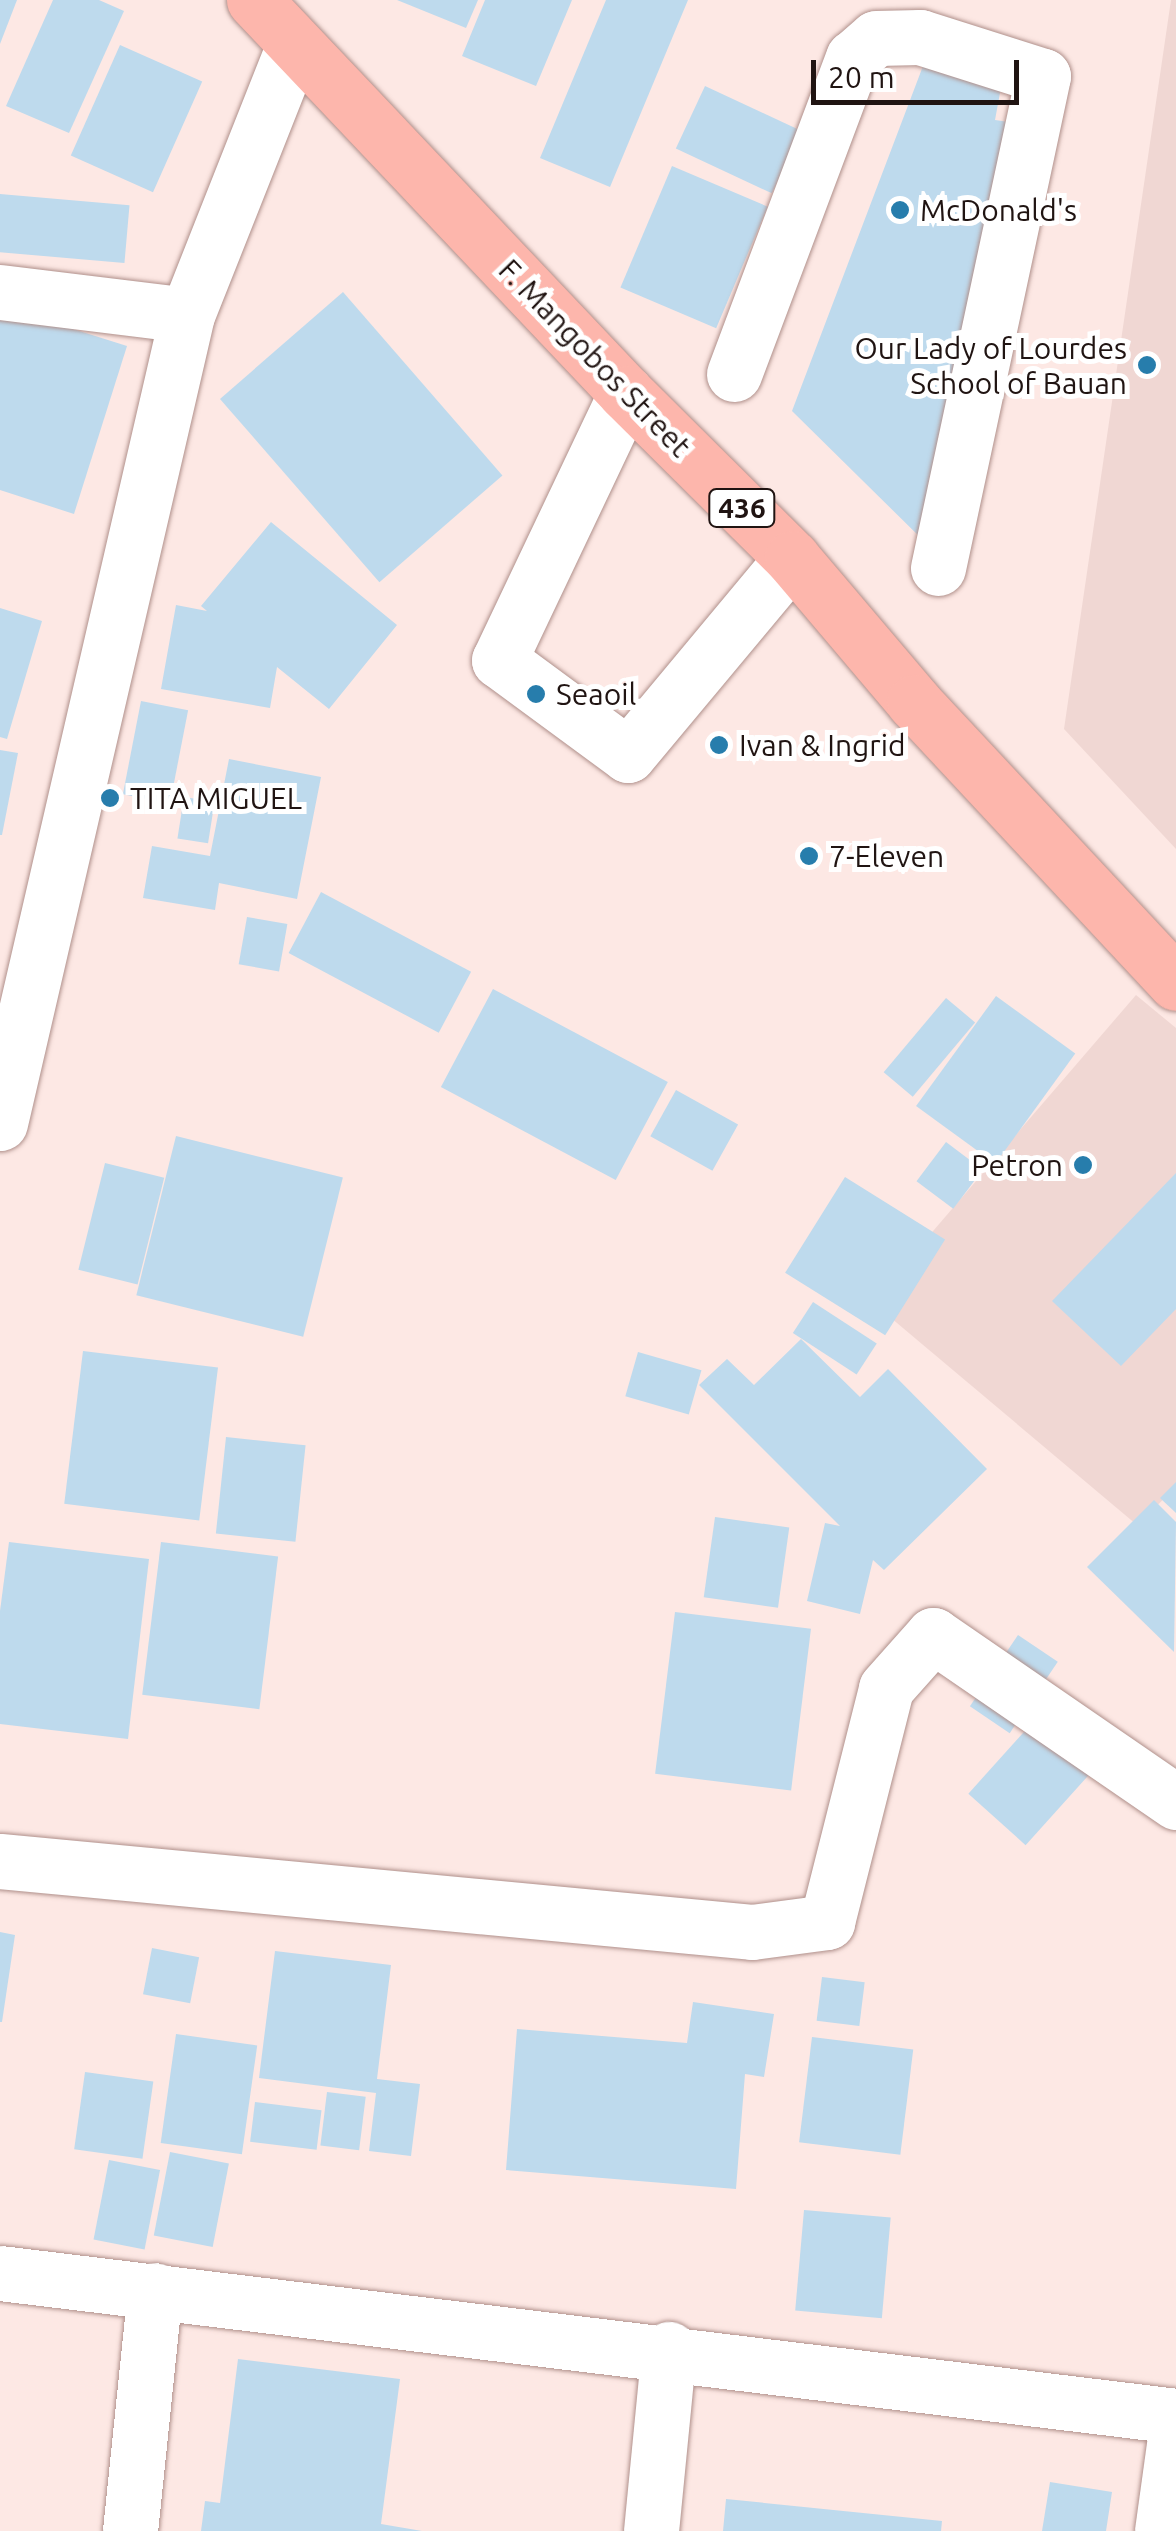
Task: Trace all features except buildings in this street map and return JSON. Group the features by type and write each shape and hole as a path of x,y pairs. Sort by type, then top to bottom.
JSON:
{"main road":[{"name":"F. Mangobos Street","path":"254,0 626,393 792,558 966,759 1176,983"}],"street":[{"path":"734,374 854,58 876,38 920,37 1043,76 938,568"},
{"path":"0,1123 188,315 294,45"},
{"path":"0,292 188,315"},
{"path":"626,393 499,660 628,755 792,558"},
{"path":"0,1860 752,1932 827,1922 886,1688 933,1635 1176,1802"},
{"path":"0,2272 669,2350 1176,2416"},
{"path":"130,2531 155,2290"},
{"path":"651,2531 669,2350"},
{"path":"1162,2531 1176,2430"}],"shaded area":[{"name":"Our Lady of Lourdes School of Bauan","path":"1171,0 1176,0 1176,849 1064,729"},
{"name":"Petron","path":"1136,995 1176,1028 1176,1487 1137,1525 872,1302"}],"place":[{"name":"McDonald's","path":"900,210"},
{"name":"Our Lady of Lourdes School of Bauan","path":"1147,365"},
{"name":"Seaoil","path":"536,694"},
{"name":"Ivan & Ingrid","path":"719,745"},
{"name":"TITA MIGUEL","path":"110,798"},
{"name":"7-Eleven","path":"809,856"},
{"name":"Petron","path":"1083,1165"}]}
